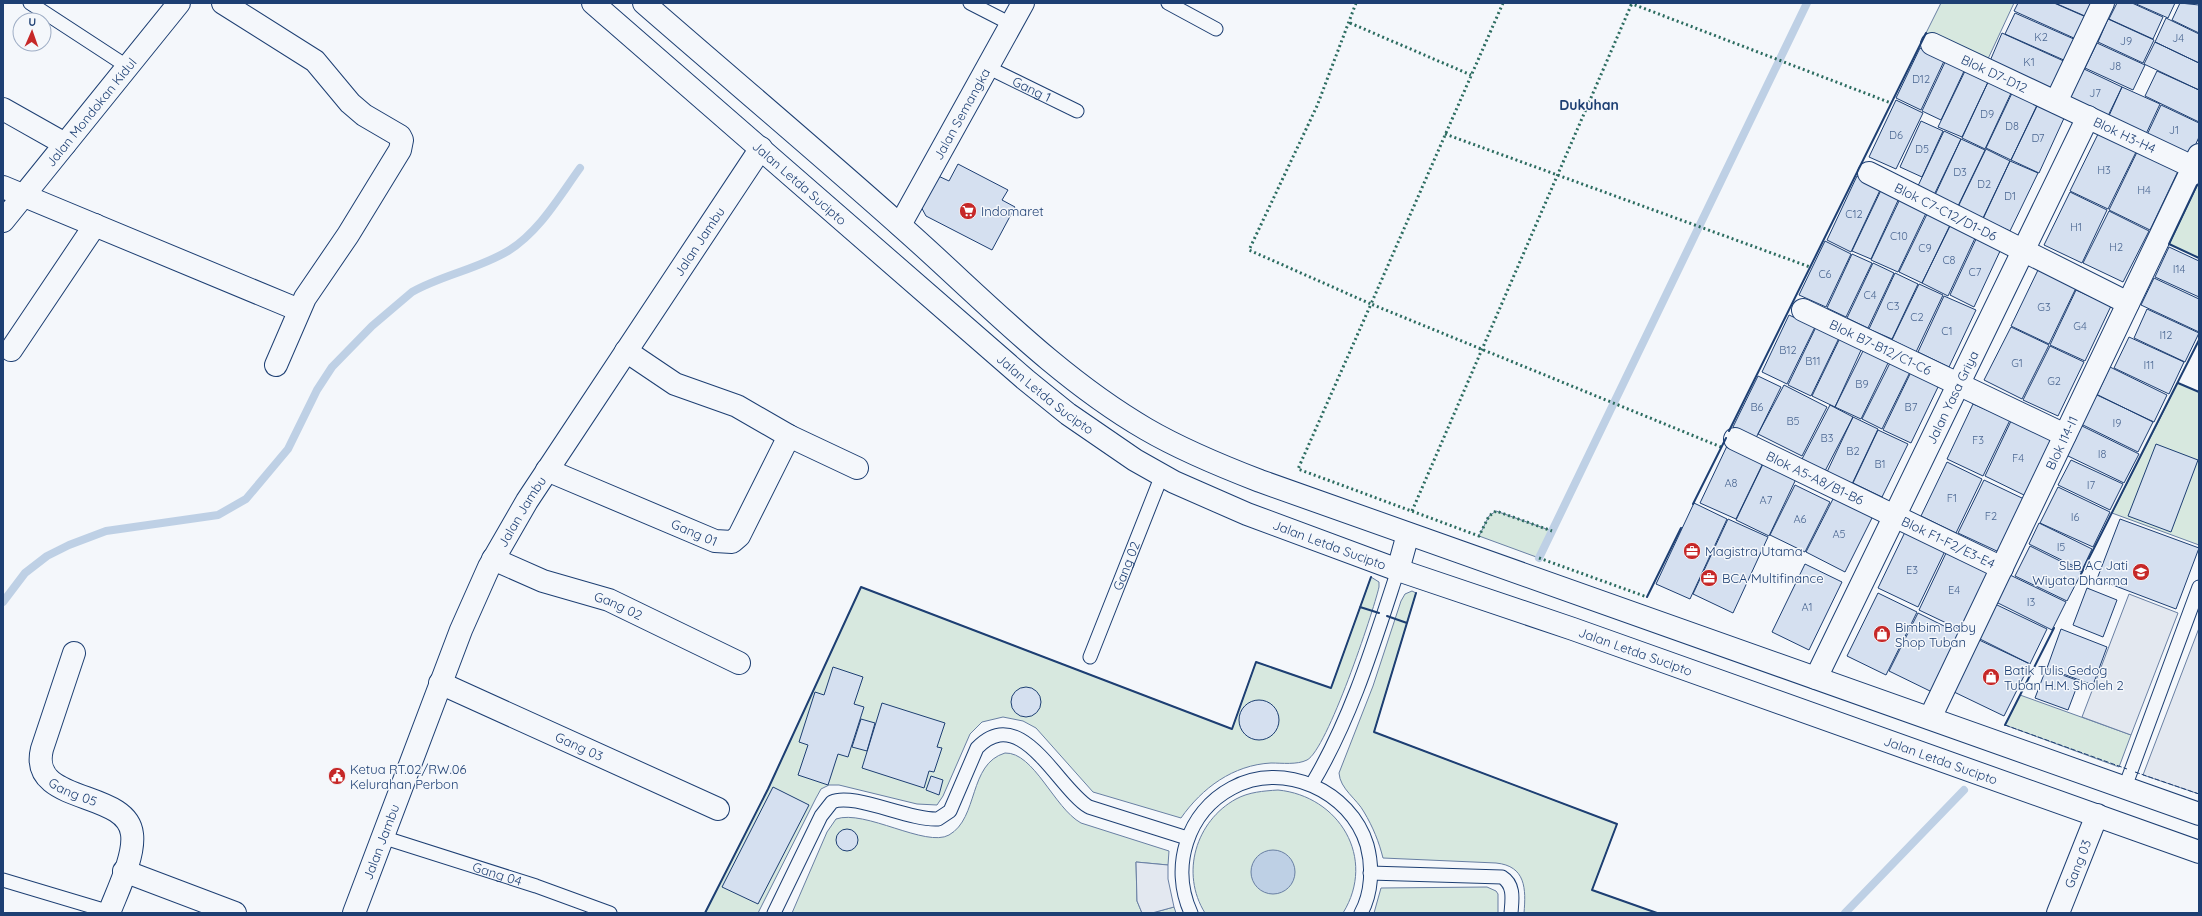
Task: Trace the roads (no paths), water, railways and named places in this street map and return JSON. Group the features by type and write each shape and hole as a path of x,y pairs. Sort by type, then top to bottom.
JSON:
{"street":[{"name":"Jalan Mondokan Kidul","path":"3,221 179,3"},
{"path":"223,3 315,61 350,103 364,115 400,136 402,140 400,150 299,310 276,365"},
{"name":"Jalan Letda Sucipto","path":"593,3 1068,414 1123,453 1162,475 1247,514 1398,570 1985,775 2199,852"},
{"path":"644,3 900,225 1058,367 1144,428 1182,449 1217,465 1408,534 2199,814"},
{"name":"Jalan Semangka","path":"900,225 1023,3"},
{"path":"2056,102 2103,3"},
{"name":"Blok D7-D12","path":"1932,44 2056,102"},
{"name":"Blok H3-H4","path":"2056,102 2088,118 2196,161"},
{"path":"3,109 65,144"},
{"name":"Jalan Yasa Griya","path":"1816,678 2088,118"},
{"name":"Jalan Jambu","path":"354,913 440,683 461,630 493,559 547,470 761,148"},
{"name":"Blok I14-I1","path":"1930,718 2196,161"},
{"name":"Blok C7-C12/D1-D6","path":"1869,172 2128,303"},
{"path":"3,187 299,310"},
{"path":"11,350 95,225"},
{"path":"896,266 918,241"},
{"name":"Blok B7-B12/C1-C6","path":"1803,310 2065,435"},
{"path":"626,351 675,384 737,406 789,436 857,468"},
{"name":"Gang 01","path":"547,470 715,541 732,542 739,536 789,436"},
{"name":"Blok A5-A8/B1-B6","path":"1735,439 1895,516"},
{"name":"Blok F1-F2/E3-E4","path":"1895,516 2002,568"},
{"path":"1398,570 1408,534"},
{"name":"Gang 02","path":"493,559 543,580 609,600 739,663"},
{"name":"Gang 05","path":"74,653 42,749 39,760 40,769 48,780 112,810 128,822 131,828 132,841 124,871 109,912"},
{"name":"Gang 03","path":"440,683 718,809"},
{"path":"1985,775 1999,743"},
{"name":"Gang 03","path":"2058,913 2097,815"},
{"path":"124,871 235,913"}],"lane":[{"path":"30,3 128,66"},
{"path":"970,3 1011,24"},
{"path":"1168,3 1216,29"},
{"name":"Gang 1","path":"987,68 1077,111"},
{"name":"Gang 02","path":"1090,657 1162,475"},
{"path":"1312,784 1337,740 1354,701 1398,570"},
{"path":"2125,787 2199,587"},
{"path":"774,913 821,816 832,802 845,800 917,818 933,820 942,818 953,805 977,748 982,743 996,736 1010,736 1029,745 1042,757 1076,798 1089,807 1187,838"},
{"path":"1191,913 1182,881 1182,866 1187,838 1197,819 1208,807 1233,787 1263,779 1280,778 1312,784 1337,800 1357,823 1368,851 1370,873 1368,896 1361,913"},
{"name":"Gang 04","path":"382,837 536,886 610,913"},
{"path":"1370,873 1502,877 1508,882 1511,889 1511,913"},
{"path":"3,880 109,912"}],"water":[{"path":"1273,850 1285,854 1291,860 1295,872 1291,884 1285,890 1273,894 1261,890 1255,884 1251,872 1255,860 1261,854"}],"waterway":[{"path":"1539,558 1807,3"},
{"path":"3,602 25,573 47,556 69,545 106,531 218,515 246,499 288,449 317,390 332,367 372,326 412,292 435,281 485,263 508,251 519,243 548,213 580,168"},
{"path":"1845,913 1964,790"}],"place":[{"name":"Indomaret","path":"968,211"},
{"name":"Magistra Utama","path":"1692,551"},
{"name":"SLB AC Jati Wiyata Dharma","path":"2141,572"},
{"name":"BCA Multifinance","path":"1709,578"},
{"name":"Bimbim Baby Shop Tuban","path":"1882,634"},
{"name":"Batik Tulis Gedog Tuban H.M. Sholeh 2","path":"1991,677"},
{"name":"Ketua RT.02/RW.06 Kelurahan Perbon","path":"337,776"}],"district":[{"name":"Dukuhan","path":"1589,105"}]}
